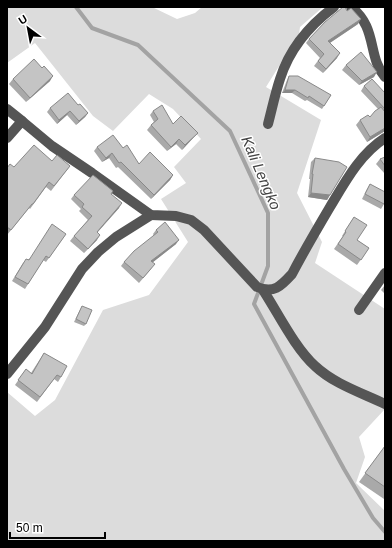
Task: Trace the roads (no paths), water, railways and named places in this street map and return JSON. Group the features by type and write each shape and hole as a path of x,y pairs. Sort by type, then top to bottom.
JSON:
{"street":[{"path":"268,124 280,80 291,54 305,33 334,7"},
{"path":"351,7 359,13 366,24 371,37 376,59 381,72 385,77"},
{"path":"7,109 52,146 151,215 176,216 191,220 204,230 261,288 292,337 315,366 333,380 385,404"},
{"path":"7,138 22,120"},
{"path":"261,288 276,289 292,274 347,178 372,147 384,140"},
{"path":"7,374 45,327 82,269 98,252 116,237 151,215"},
{"path":"359,310 385,273"}],"waterway":[{"name":"Kali Lengko","path":"76,7 92,28 138,45 230,131 268,213 268,266 254,304 344,469 373,518 385,532"}]}
